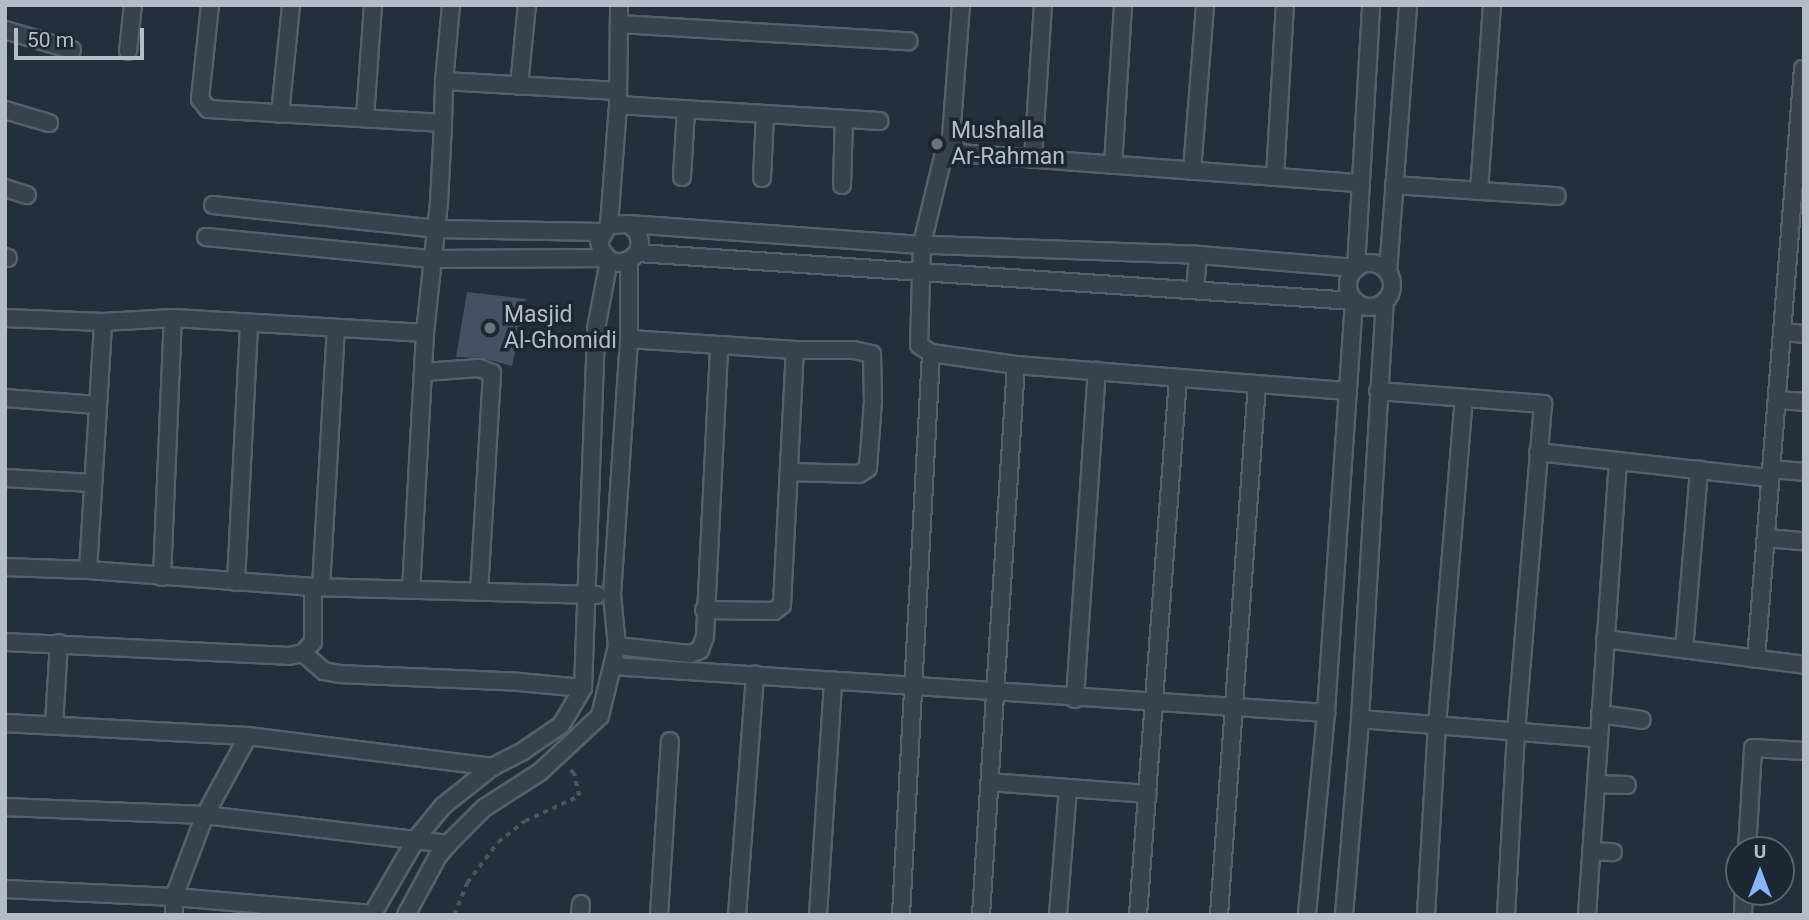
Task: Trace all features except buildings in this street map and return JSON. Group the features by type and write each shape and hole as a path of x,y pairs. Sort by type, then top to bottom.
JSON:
{"street":[{"path":"128,51 133,5"},
{"path":"210,5 200,99 208,108 443,123"},
{"path":"281,114 291,5"},
{"path":"365,117 373,5"},
{"path":"411,589 425,333 437,229 444,81 451,5"},
{"path":"519,86 527,5"},
{"path":"5,889 174,897 372,914 416,839 443,806 492,767 523,751 561,725 583,688 596,329 608,259 601,250 606,228 618,98 619,5"},
{"path":"961,5 951,137 958,153 1360,183"},
{"path":"1033,159 1042,5"},
{"path":"1113,165 1124,5"},
{"path":"1192,171 1205,5"},
{"path":"1275,177 1285,5"},
{"path":"1307,915 1326,713 1349,391 1354,302 1348,286 1356,268 1371,5"},
{"path":"1344,915 1360,719 1378,391 1385,302 1392,287 1388,272 1408,5"},
{"path":"1479,191 1492,5"},
{"path":"619,23 909,41"},
{"path":"5,30 72,50"},
{"path":"1756,659 1782,332 1796,264 1803,69"},
{"path":"444,81 519,86 686,109 880,121"},
{"path":"682,177 686,109"},
{"path":"5,110 49,123"},
{"path":"762,178 765,114"},
{"path":"842,185 844,119"},
{"path":"954,147 943,157 922,244 919,345 930,353 1016,365 1349,391"},
{"path":"1394,185 1557,196"},
{"path":"5,188 27,195"},
{"path":"213,205 437,229 606,228 619,222 904,244 1198,255 1356,268 1376,264 1388,272"},
{"path":"406,915 438,856 448,844 484,808 540,772 600,716 617,646 612,596 633,257 640,242 637,231 628,224"},
{"path":"496,230 496,258"},
{"path":"206,237 432,259 608,259 619,263 633,257 1195,290 1354,302 1370,307 1385,302"},
{"path":"1195,290 1198,255"},
{"path":"5,318 103,322 173,318 425,333"},
{"path":"162,577 173,318"},
{"path":"88,570 103,322"},
{"path":"236,582 249,323"},
{"path":"5,642 289,656 303,653 313,642 336,328"},
{"path":"1782,332 1804,334"},
{"path":"629,339 795,350 853,350 872,354 873,401 868,468 864,472 790,472"},
{"path":"617,646 695,653 700,650 705,636 704,610 719,346"},
{"path":"704,610 779,609 790,472 795,350"},
{"path":"901,915 915,687 930,353"},
{"path":"981,915 1016,365"},
{"path":"424,372 479,368 492,373 479,592"},
{"path":"1075,699 1097,371"},
{"path":"1138,915 1178,377"},
{"path":"1219,915 1257,384"},
{"path":"1378,391 1543,404 1516,731 1506,915"},
{"path":"5,398 97,405"},
{"path":"1426,915 1437,725 1464,398"},
{"path":"1777,400 1804,402"},
{"path":"1346,421 1376,423"},
{"path":"1538,453 1699,470 1804,472"},
{"path":"1587,915 1618,461"},
{"path":"1684,649 1699,470"},
{"path":"5,478 92,484"},
{"path":"1766,538 1804,541"},
{"path":"5,567 88,570 317,587 612,596"},
{"path":"1605,639 1804,665"},
{"path":"54,724 59,643"},
{"path":"303,653 324,671 339,674 519,682 583,688"},
{"path":"612,666 1075,699 1326,713"},
{"path":"737,915 755,675"},
{"path":"818,915 833,680"},
{"path":"1600,714 1642,720"},
{"path":"1360,719 1598,738"},
{"path":"5,723 248,736 492,767"},
{"path":"174,915 174,897 205,815 248,736"},
{"path":"659,915 670,741"},
{"path":"1748,836 1753,748 1804,751"},
{"path":"990,782 1148,794"},
{"path":"1595,783 1627,785"},
{"path":"1058,915 1068,789"},
{"path":"5,807 205,815 448,844"},
{"path":"1591,851 1613,852"}],"path":[{"path":"454,915 467,883 498,842 526,821 579,796 574,774 556,757"}],"place":[{"name":"Mushalla Ar-Rahman","path":"937,144"},
{"name":"Masjid Al-Ghomidi","path":"490,328"}]}
